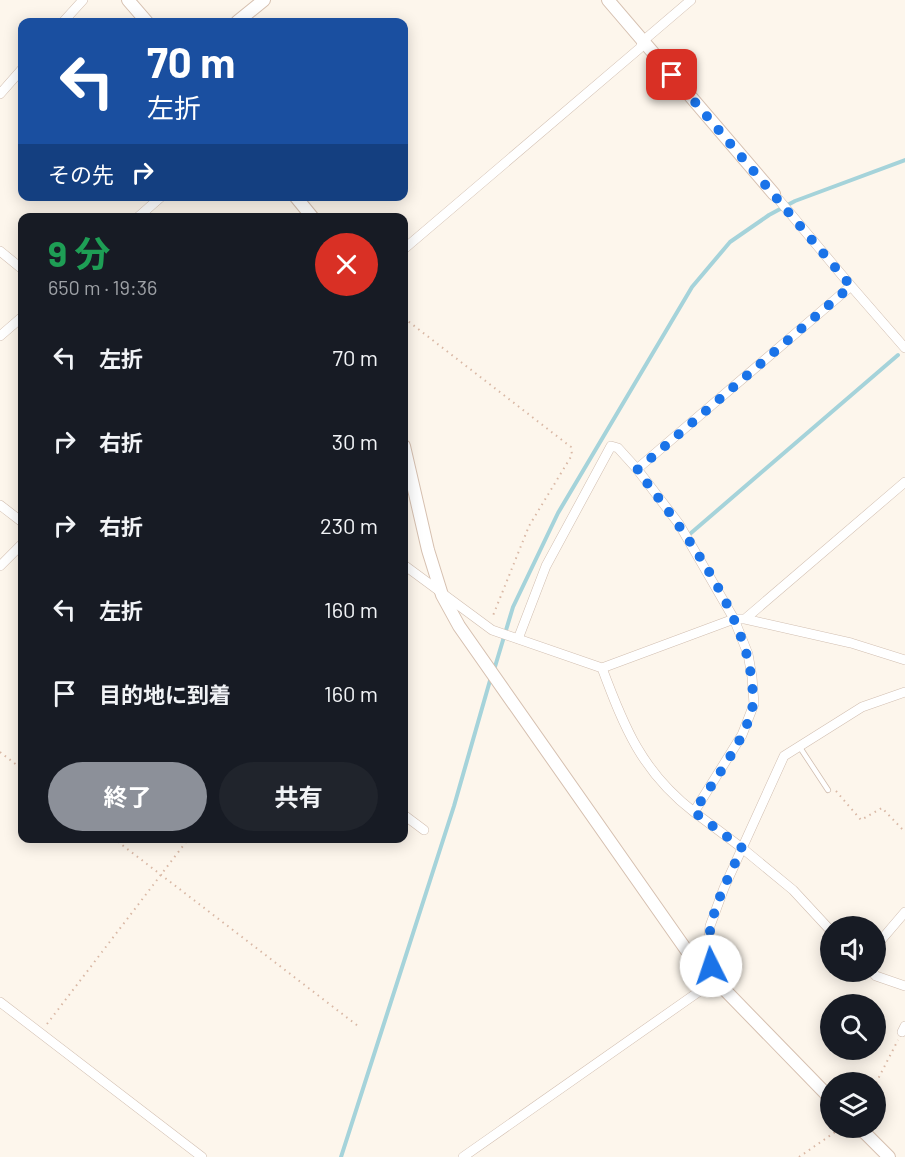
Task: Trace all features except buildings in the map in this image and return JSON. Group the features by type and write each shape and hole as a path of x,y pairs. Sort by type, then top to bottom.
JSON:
{"street":[{"path":"67,18 83,0"},
{"path":"128,0 144,18"},
{"path":"242,18 264,0"},
{"path":"608,0 905,348"},
{"path":"408,246 640,48 643,41 691,0"},
{"path":"0,94 18,74"},
{"path":"143,213 156,201"},
{"path":"299,201 309,213"},
{"path":"0,251 18,266"},
{"path":"637,470 851,286"},
{"path":"0,336 18,320"},
{"path":"518,639 546,566 611,446 618,447 679,524 734,619 748,654 753,704 742,735 694,812"},
{"path":"408,463 428,550 442,595 459,626 687,951 820,1088"},
{"path":"745,619 905,482"},
{"path":"0,505 18,519"},
{"path":"0,566 18,548"},
{"path":"408,568 490,629 602,668 734,619 745,619 851,643 905,660"},
{"path":"602,668 632,741 656,776 677,799 742,848 792,890 820,919"},
{"path":"714,981 707,952 710,926 784,756 862,707 905,692"},
{"path":"408,818 424,830"},
{"path":"886,934 905,912"},
{"path":"886,979 905,986"},
{"path":"463,1157 714,981"},
{"path":"0,1002 202,1157"},
{"path":"870,1138 889,1157"}],"lane":[{"path":"799,746 828,790"}],"path":[{"path":"408,321 571,447 572,455 530,526 490,629"},
{"path":"0,752 18,766"},
{"path":"828,790 835,790 861,820 882,808 905,832"},
{"path":"119,843 358,1026"},
{"path":"39,1033 185,843"},
{"path":"882,1072 903,1029"},
{"path":"799,1157 827,1138"}],"waterway":[{"path":"494,670 513,607 558,513 692,287 730,242 769,215 795,201 905,160"},
{"path":"691,533 898,355"},
{"path":"341,1157 454,806 491,677"}],"route":[{"path":"672,75 851,286 637,470 679,524 734,619 748,654 752,677 753,704 742,735 694,812 742,848 710,926 707,952 711,966"}]}
